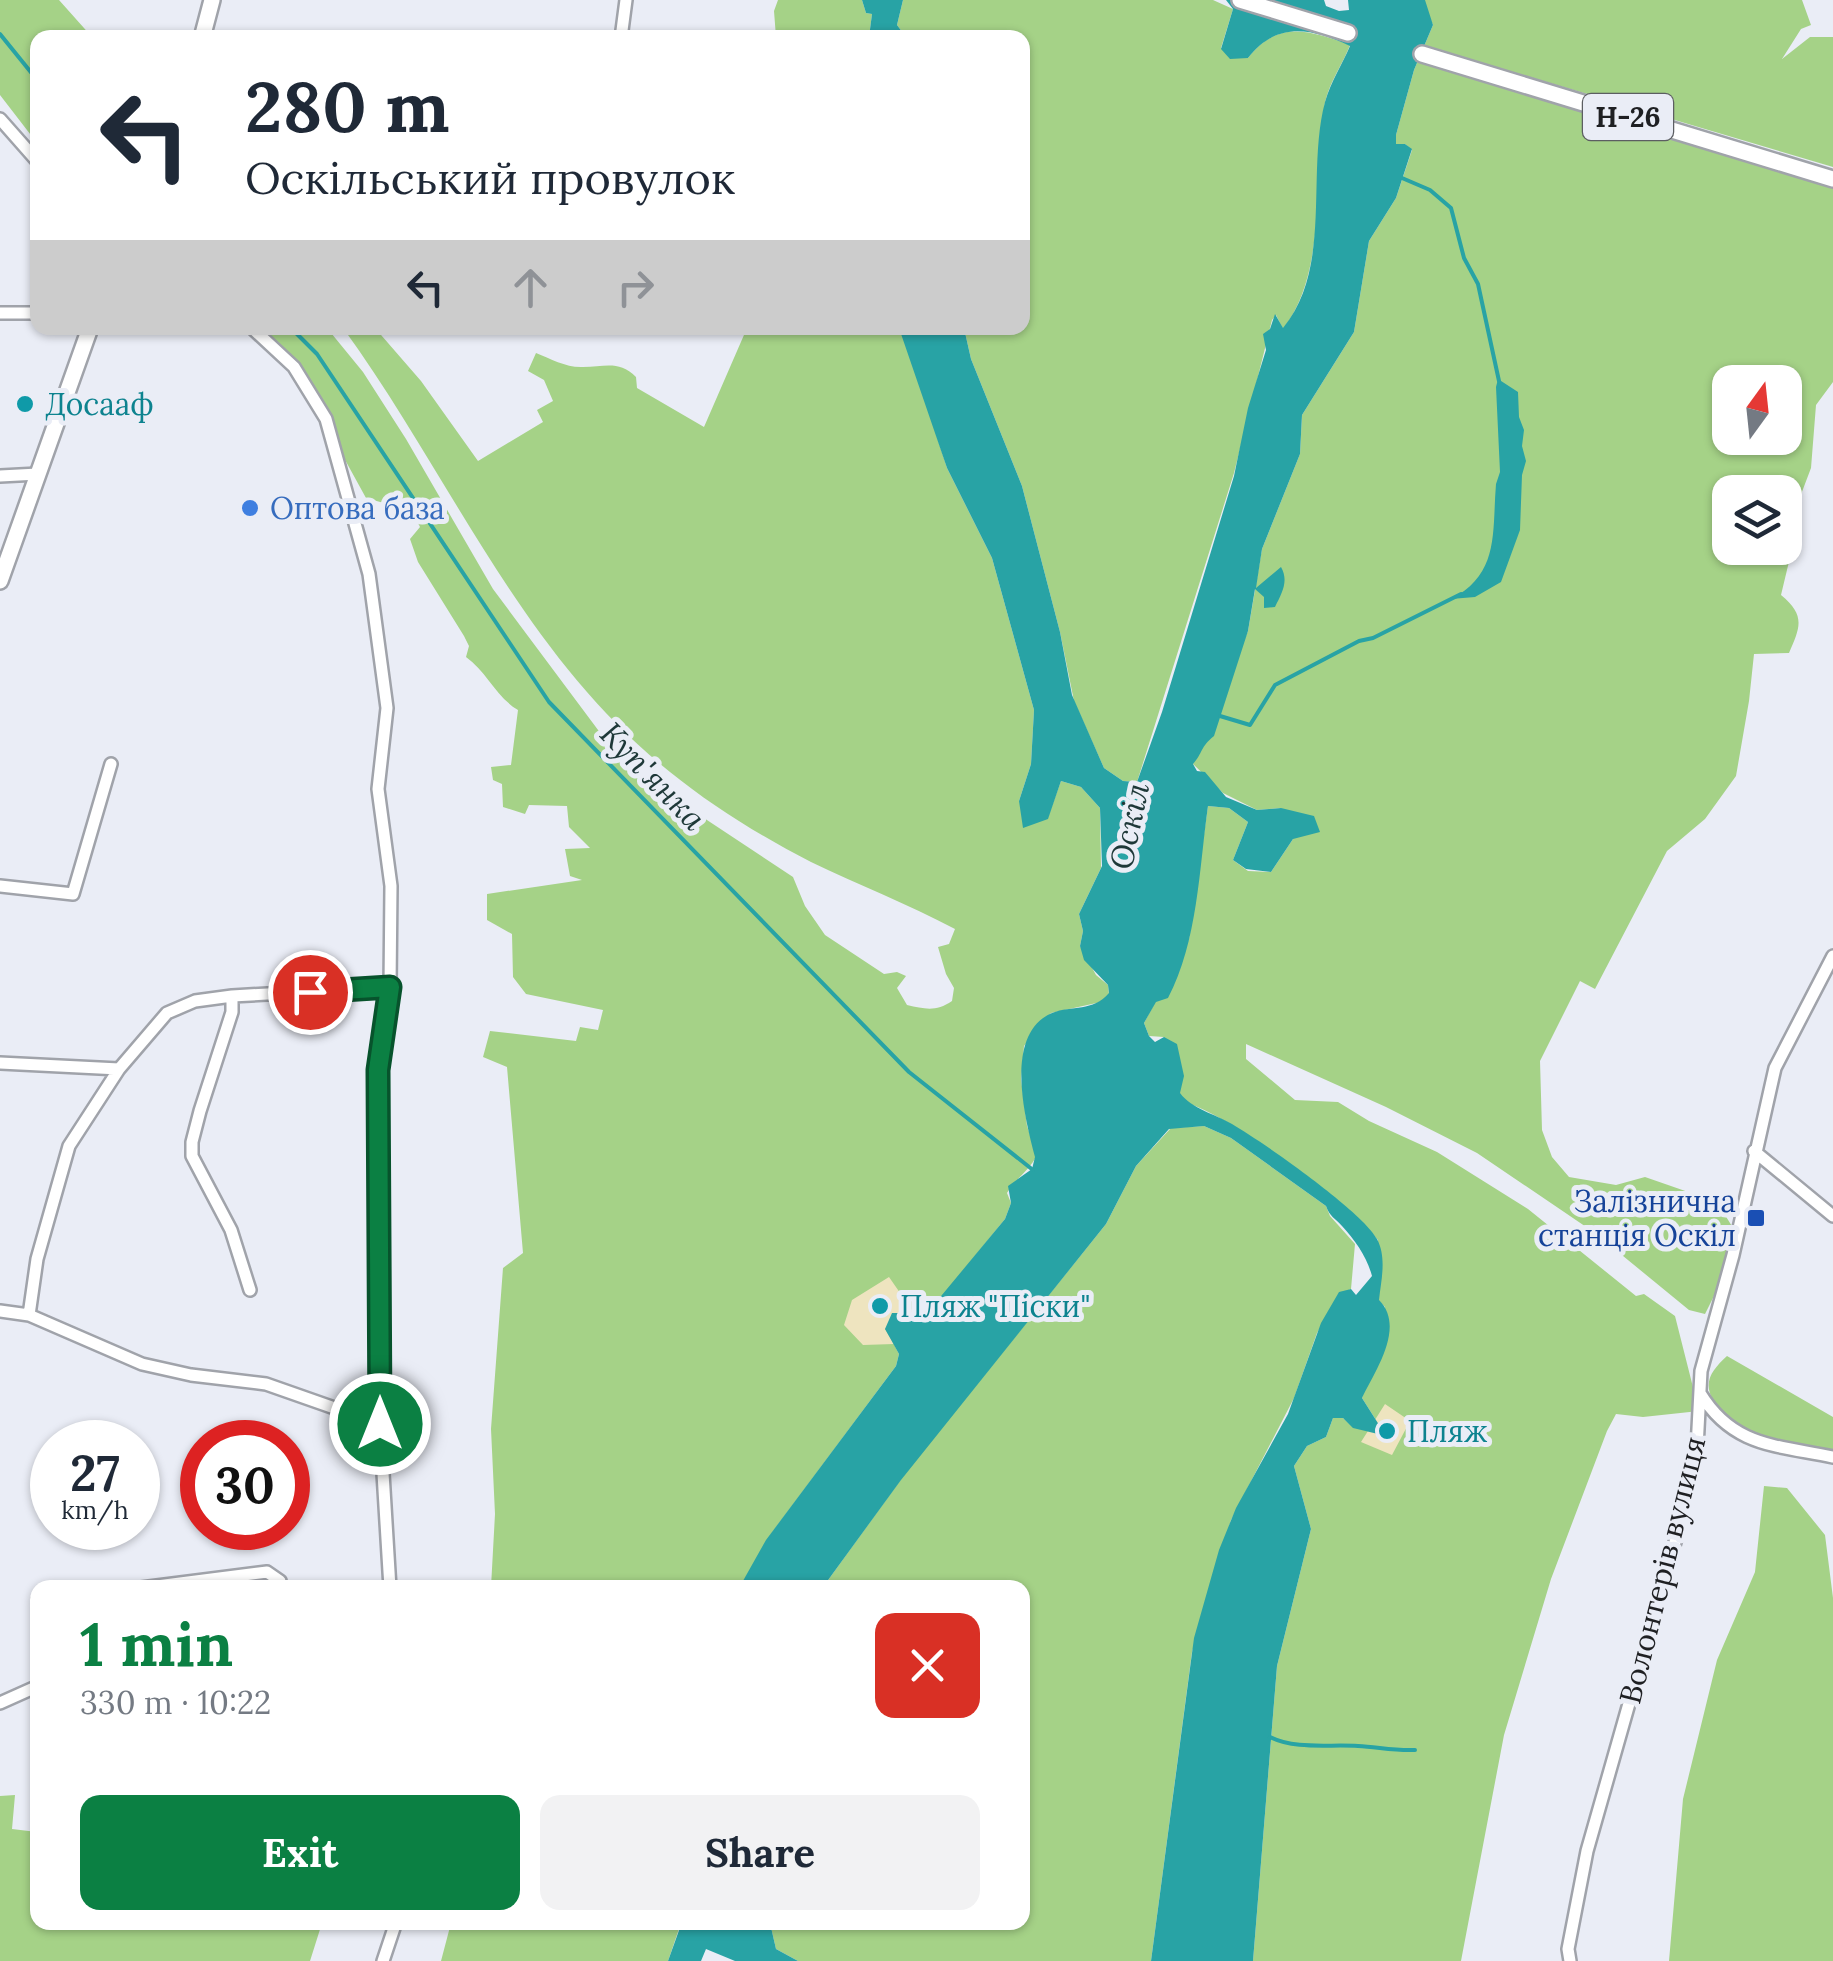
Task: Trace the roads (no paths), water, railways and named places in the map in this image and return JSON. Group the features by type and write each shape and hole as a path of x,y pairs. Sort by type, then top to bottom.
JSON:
{"main road":[{"path":"204,30 212,0"},
{"path":"1240,0 1348,33"},
{"name":"Н-26","path":"1422,54 1833,180"},
{"path":"0,581 88,335"}],"street":[{"path":"621,30 626,0"},
{"path":"0,120 30,153"},
{"path":"0,313 30,313"},
{"path":"260,335 294,367 326,419 368,574 387,708 378,789 391,886 390,987 378,1070 380,1424 390,1580"},
{"path":"0,476 38,474"},
{"path":"0,886 73,894 111,764"},
{"name":"Волонтерів вулиця","path":"1570,1961 1568,1949 1587,1851 1686,1496 1697,1448 1700,1371 1734,1255 1775,1068 1831,965"},
{"path":"29,1315 37,1259 69,1146 119,1069 167,1013 195,1001 232,996 390,987"},
{"path":"232,996 232,1012 200,1111 192,1156 231,1230 250,1290"},
{"path":"0,1063 119,1069"},
{"path":"1754,1152 1833,1216"},
{"path":"0,1311 29,1315 142,1364 266,1384 380,1424"},
{"path":"1700,1393 1727,1428 1749,1438 1833,1457"},
{"path":"204,1580 267,1572 279,1580"},
{"path":"0,1703 30,1690"},
{"path":"384,1961 394,1930"}],"water":[{"path":"862,0 903,0 897,25 901,30 870,30 872,14 866,13"},
{"name":"Оскіл","path":"1226,0 1324,0 1326,6 1339,11 1349,10 1348,0 1425,0 1433,25 1414,70 1396,135 1396,144 1412,149 1396,198 1369,241 1354,332 1302,415 1300,454 1262,549 1256,588 1281,567 1282,592 1275,607 1264,608 1264,597 1255,589 1248,631 1214,736 1193,764 1226,797 1257,810 1281,808 1314,816 1320,832 1293,839 1271,872 1246,869 1233,860 1248,822 1229,808 1208,806 1186,953 1168,998 1156,1002 1144,1023 1155,1042 1164,1037 1177,1044 1184,1076 1180,1093 1185,1099 1288,1161 1368,1227 1382,1254 1379,1300 1390,1323 1385,1349 1362,1398 1381,1428 1378,1434 1353,1428 1343,1418 1333,1418 1326,1437 1307,1446 1294,1466 1311,1529 1277,1666 1253,1961 1151,1961 1194,1638 1219,1550 1236,1508 1288,1414 1321,1323 1339,1292 1351,1289 1356,1295 1372,1276 1360,1249 1326,1206 1231,1138 1204,1126 1169,1129 1136,1166 1106,1224 901,1480 828,1580 744,1580 766,1540 896,1366 899,1354 885,1329 892,1313 914,1313 932,1307 1005,1219 1011,1203 1008,1186 1032,1169 1035,1157 1021,1079 1027,1039 1037,1024 1052,1013 1089,1006 1109,993 1108,985 1084,960 1080,946 1083,931 1079,914 1102,866 1100,808 1081,787 1061,781 1048,819 1023,828 1019,801 1031,764 1034,710 992,558 947,468 901,335 966,335 971,359 1022,486 1072,695 1104,768 1123,781 1137,782 1234,476 1248,408 1266,350 1263,334 1270,329 1275,314 1283,328 1308,277 1325,102 1350,46 1322,35 1295,31 1271,38 1248,58 1230,59 1221,49 1233,9"},
{"path":"1498,379 1518,392 1524,430 1522,446 1526,461 1520,530 1501,582 1475,597 1451,599 1478,577 1490,550 1500,472"},
{"path":"679,1930 772,1930 776,1949 798,1961 735,1961 706,1949 701,1961 668,1961"}],"waterway":[{"name":"Куп'янка","path":"0,34 30,71"},
{"path":"1402,178 1430,190 1451,208 1464,258 1478,284 1499,381"},
{"name":"Куп'янка","path":"298,335 317,354 549,702 909,1072 1033,1170"},
{"path":"1220,716 1250,725 1275,685 1461,594"},
{"path":"1270,1737 1302,1745 1415,1750"}],"place":[{"name":"Досааф","path":"25,404"},
{"name":"Оптова база","path":"250,508"},
{"name":"Залізнична станція Оскіл","path":"1756,1218"},
{"name":"Пляж \"Піски\"","path":"880,1306"},
{"name":"Пляж","path":"1387,1431"}]}
